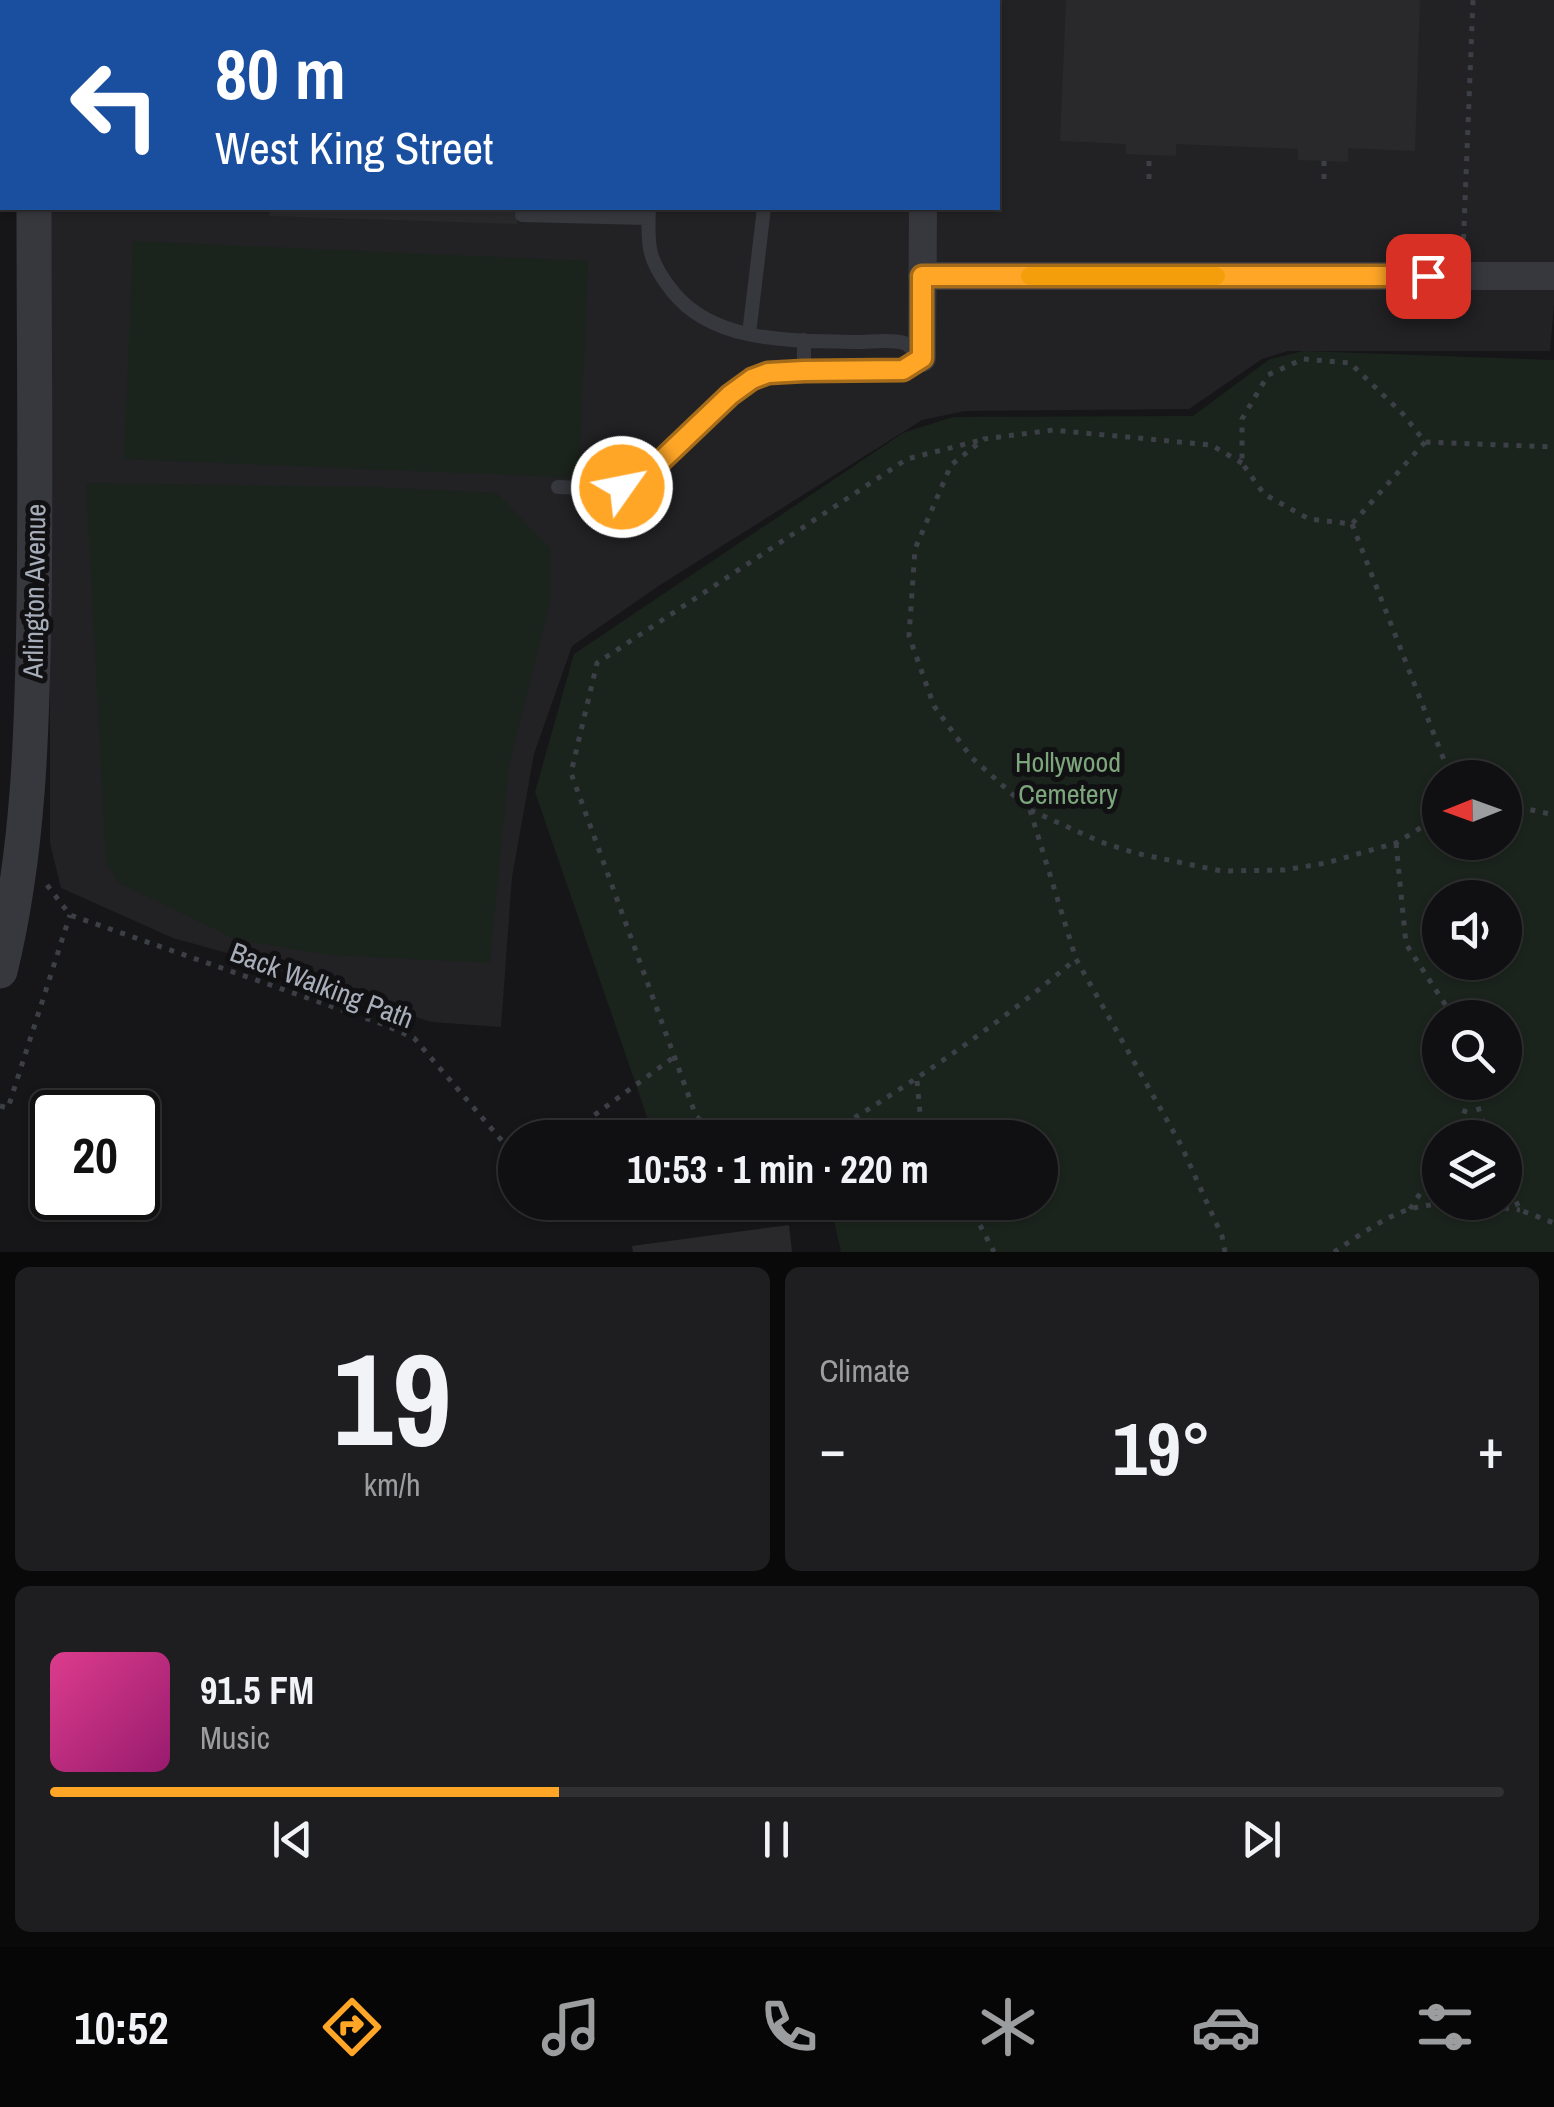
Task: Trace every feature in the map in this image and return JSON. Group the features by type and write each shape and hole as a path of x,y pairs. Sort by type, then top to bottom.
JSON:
{"street":[{"name":"Arlington Avenue","path":"0,971 12,924 11,848 33,700 34,210"},
{"path":"922,358 923,210"},
{"path":"922,276 1554,276"}],"lane":[{"path":"749,334 764,210"},
{"path":"522,215 648,213 647,246 651,258 687,309 709,323 749,334 804,340 904,343 922,358 903,370 768,373 752,379 718,405 643,478 606,489 558,488"},
{"path":"804,340 804,371"}],"path":[{"path":"1462,276 1473,0"},
{"path":"1149,155 1149,179"},
{"path":"1324,161 1324,186"},
{"path":"1242,464 1242,418 1268,375 1304,359 1350,363 1403,414 1425,442 1554,447"},
{"path":"700,1120 571,773 597,663 907,459 984,439 1053,430 1211,446 1242,464 1264,494 1309,519 1352,524"},
{"path":"984,439 951,465 915,549 908,636 934,706 972,757 1030,810 1101,842 1221,871 1284,870 1326,863 1396,844 1422,827"},
{"path":"1352,524 1425,442"},
{"path":"1352,524 1443,760"},
{"path":"1522,808 1554,815"},
{"path":"1030,810 1076,959 1182,1145 1222,1236 1225,1252"},
{"path":"1396,844 1406,944 1442,1000"},
{"path":"0,1106 8,1108 70,916 11,848"},
{"name":"Back Walking Path","path":"70,916 414,1038 498,1136"},
{"path":"851,1120 917,1081 1076,959"},
{"path":"588,1120 674,1057"},
{"path":"917,1081 921,1120"},
{"path":"1410,1209 1422,1191"},
{"path":"1334,1252 1410,1209 1422,1208"},
{"path":"1522,1211 1554,1223"},
{"path":"977,1220 994,1252"}],"shaded area":[{"path":"1000,0 1554,0 1554,305 1550,351 1288,351 1262,359 1189,409 965,411 922,420 660,585 572,646 534,754 512,877 501,1027 432,1022 249,959 173,938 61,888 50,843 50,210 1000,210"}],"green space":[{"path":"133,241 588,261 579,478 124,459"},
{"name":"Hollywood Cemetery","path":"1304,351 1554,360 1554,1252 841,1252 834,1220 1058,1220 1058,1120 648,1120 535,792 574,654 903,433 953,417 1193,416 1270,359"},
{"path":"86,483 497,493 551,549 551,598 509,765 490,963 329,955 237,940 119,883 106,862"}],"building":[{"path":"1066,0 1420,0 1415,151 1348,148 1348,162 1298,160 1298,149 1176,144 1176,156 1126,154 1126,144 1060,141"},
{"path":"270,210 517,210 517,224 269,216"},
{"path":"789,1225 792,1252 633,1252 632,1246"}],"slow traffic":[{"path":"1030,276 1216,276"}],"route":[{"path":"622,487 643,478 752,379 768,373 903,370 922,358 922,276 1428,276"}]}
